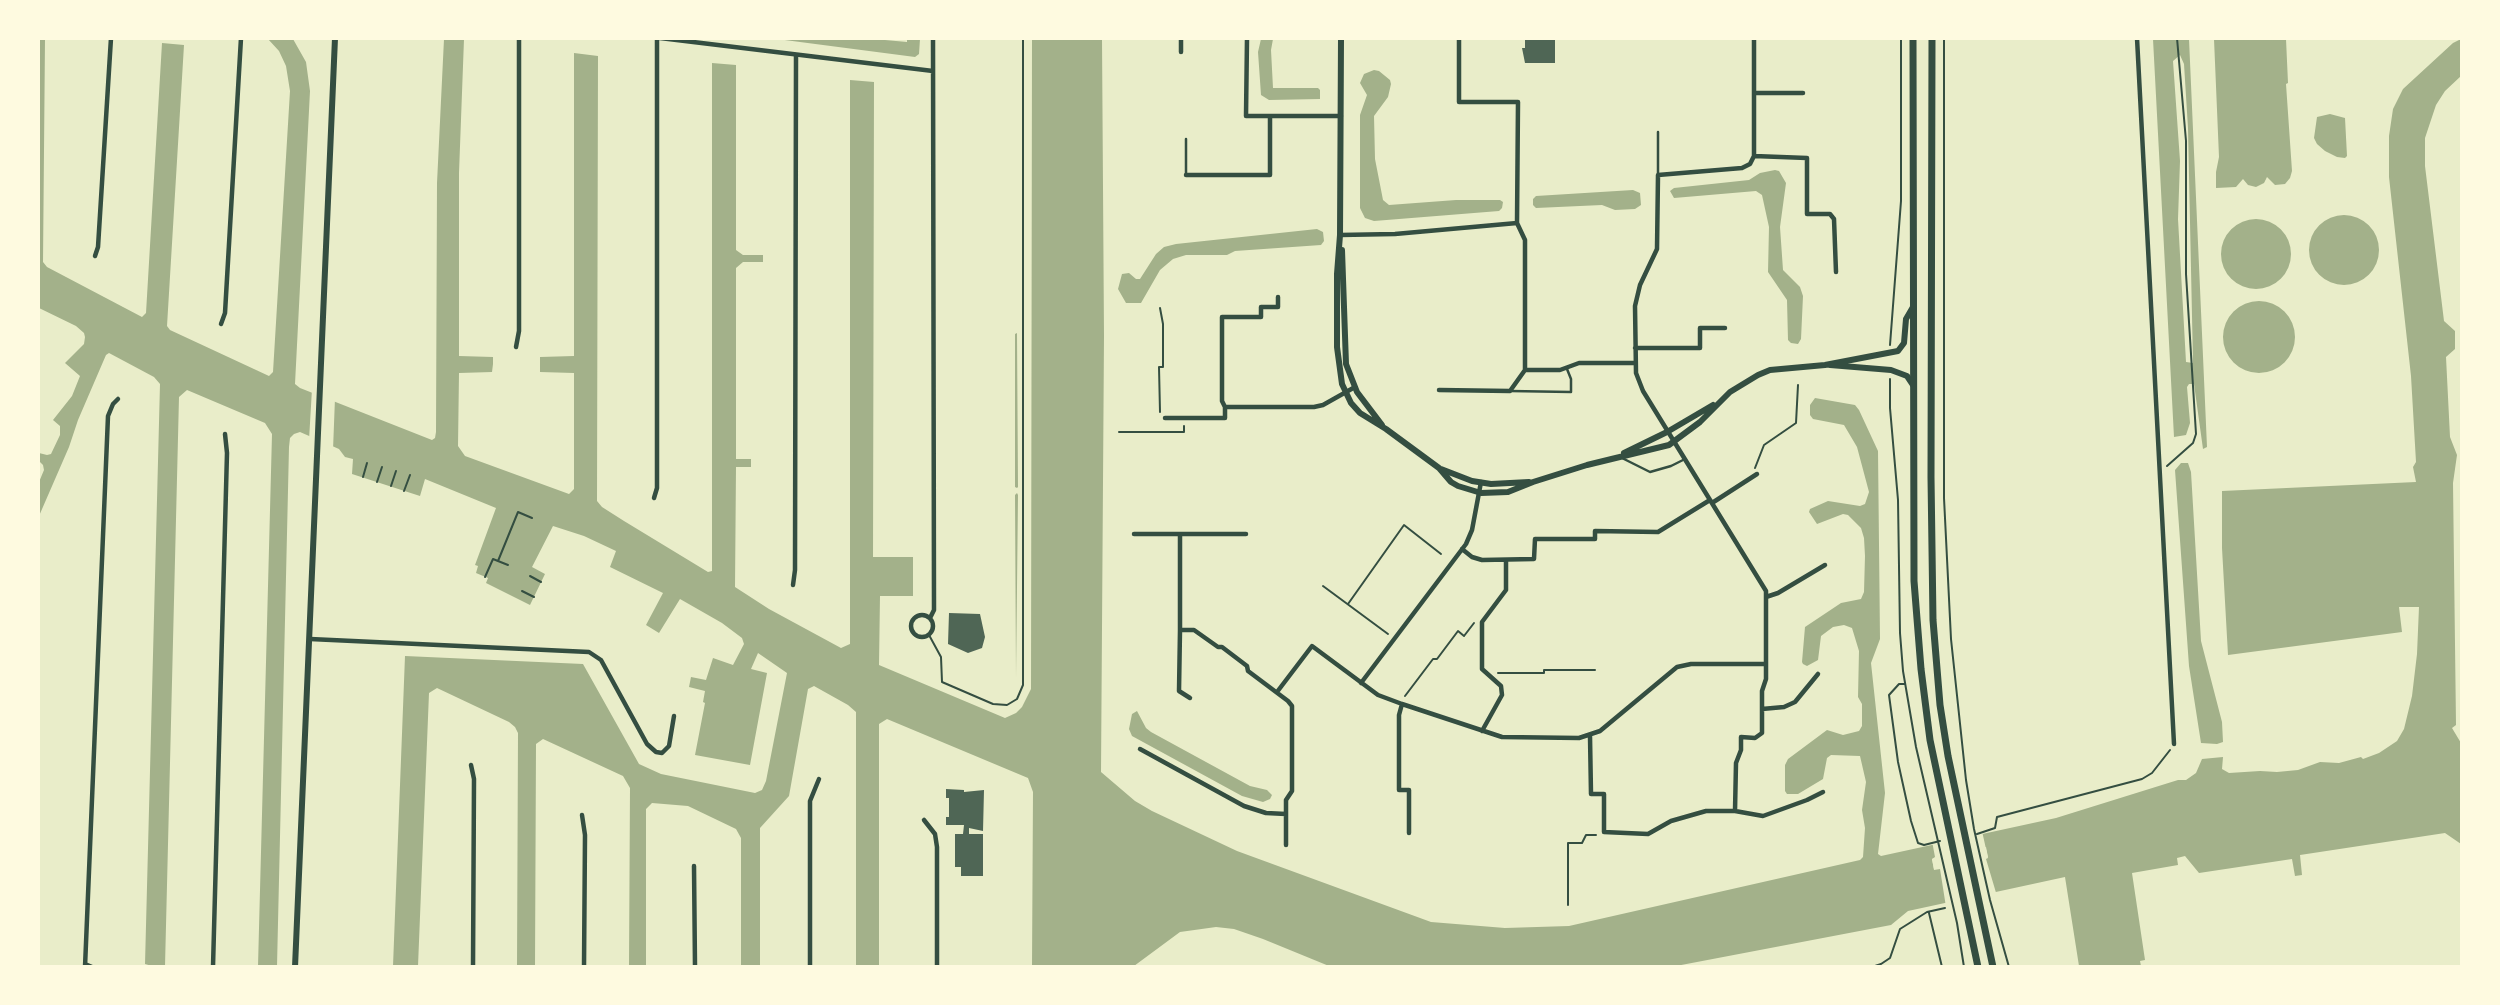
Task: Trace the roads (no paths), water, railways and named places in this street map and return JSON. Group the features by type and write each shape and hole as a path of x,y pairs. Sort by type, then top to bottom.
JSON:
{"main road":[{"path":"1913,38 1914,581 1920,669 1930,740 1978,967"},
{"path":"1932,38 1932,588 1940,705 1993,967"}],"street":[{"path":"95,256 98,247 111,38"},
{"path":"222,324 225,313 241,38"},
{"path":"295,967 335,38"},
{"path":"516,347 519,331 519,38"},
{"path":"654,498 657,488 659,38 933,71"},
{"path":"930,618 920,615 914,619 911,625 913,633 919,637 929,635 933,629 930,618 934,610 933,38"},
{"path":"1181,38 1181,52"},
{"path":"1247,38 1246,116 1341,116"},
{"path":"1341,38 1337,347 1339,374 1345,392 1360,413 1439,468 1454,485 1479,493 1507,492 1619,456 1642,453 1674,442 1700,422 1718,402"},
{"path":"1439,390 1510,391 1525,370 1525,240 1517,223 1518,103 1459,102 1459,38"},
{"path":"1735,811 1736,763 1741,750 1741,737 1755,738 1762,733 1766,597 1763,585 1643,391 1635,363 1636,298 1657,249 1658,175 1742,168 1750,164 1754,156 1754,38"},
{"path":"2137,38 2175,744"},
{"path":"793,584 796,55"},
{"path":"1754,93 1803,93"},
{"path":"1186,175 1270,175 1270,116"},
{"path":"1754,156 1808,158 1807,214 1830,215 1834,219 1836,272"},
{"path":"1340,235 1395,234 1517,223"},
{"path":"1340,235 1345,275 1346,364 1354,387 1386,429"},
{"path":"1163,418 1225,418 1222,401 1222,317 1261,317 1261,307 1278,307 1278,297"},
{"path":"1619,456 1667,432 1718,402 1747,381 1770,370 1825,365 1898,351 1904,343 1906,319 1913,305"},
{"path":"1635,348 1700,348 1700,328 1726,328"},
{"path":"1525,370 1560,370 1579,363 1635,363"},
{"path":"1825,365 1891,370 1907,376 1913,385"},
{"path":"1225,407 1314,407 1323,405 1354,387"},
{"path":"92,967 85,965 108,416 118,398"},
{"path":"214,967 227,453 225,434"},
{"path":"1439,468 1481,482 1533,482"},
{"path":"1462,550 1477,559 1534,559 1535,539 1595,539 1595,531 1658,531 1757,474"},
{"path":"1361,683 1462,550 1472,530 1481,482"},
{"path":"1134,534 1245,534"},
{"path":"1180,534 1180,691 1190,698"},
{"path":"1482,731 1502,695 1501,686 1482,670 1482,622 1506,590 1506,560"},
{"path":"1766,597 1778,593 1825,565"},
{"path":"1180,630 1194,630 1222,647 1290,704 1292,791 1286,800 1286,845"},
{"path":"310,639 589,652 601,660 647,744 656,752 662,753 669,746 674,716"},
{"path":"1277,692 1312,646 1382,697 1482,731 1511,738 1590,736 1600,732 1677,667 1691,664 1766,664"},
{"path":"1762,709 1784,707 1795,702 1818,674"},
{"path":"1402,704 1399,715 1399,790 1409,790 1409,833"},
{"path":"1590,736 1591,794 1604,794 1604,832 1648,834 1671,821 1706,811 1735,811 1756,817 1763,816 1823,792"},
{"path":"1140,749 1244,806 1266,813 1286,814"},
{"path":"471,765 474,779 473,967"},
{"path":"810,967 810,801 819,779"},
{"path":"582,815 585,835 584,967"},
{"path":"924,820 935,834 937,847 937,967"},
{"path":"694,866 695,967"}],"lane":[{"path":"1658,132 1658,175"},
{"path":"1186,139 1186,175"},
{"path":"1510,391 1571,391 1567,368"},
{"path":"1619,456 1650,471 1671,466 1685,458"}]}
